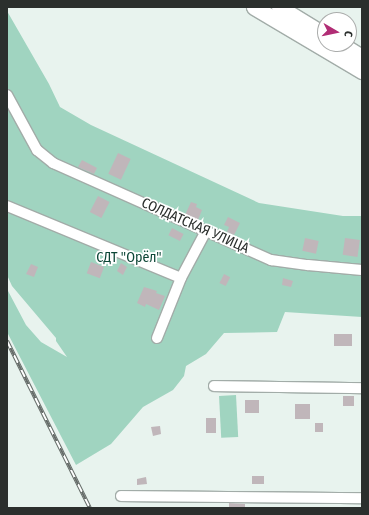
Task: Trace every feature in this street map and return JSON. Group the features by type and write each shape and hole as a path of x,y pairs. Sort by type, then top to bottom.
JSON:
{"highway":[{"path":"254,7 362,71"},
{"path":"279,7 317,30"}],"street":[{"name":"СОЛДАТСКАЯ УЛИЦА","path":"7,96 37,150 53,164 271,260 362,270"},
{"path":"7,206 181,278"},
{"path":"157,338 181,278 206,231"},
{"path":"214,386 362,388"},
{"path":"120,496 362,498"}],"green space":[{"name":"СДТ \"Орёл\"","path":"7,11 49,84 60,107 91,125 259,203 343,216 362,216 362,317 285,312 277,332 224,333 206,354 186,366 184,376 173,390 143,407 111,444 76,465 7,332 7,289 26,325 41,342 67,357 56,341 56,338 12,286 7,275"},
{"path":"236,395 238,437 221,438 219,396"}],"building":[{"path":"118,153 131,159 121,180 108,174"},
{"path":"82,160 97,168 94,174 78,167"},
{"path":"98,196 110,202 101,218 90,212"},
{"path":"191,202 197,204 196,207 202,210 198,220 185,215"},
{"path":"228,217 240,223 234,235 227,232 229,227 224,225"},
{"path":"172,228 184,234 180,241 168,235"},
{"path":"305,238 319,241 316,254 302,251"},
{"path":"345,238 360,240 357,257 343,255"},
{"path":"91,262 104,267 100,278 87,273"},
{"path":"121,263 127,267 123,275 117,271"},
{"path":"31,264 38,267 34,277 26,274"},
{"path":"224,274 230,277 226,286 219,283"},
{"path":"283,278 293,281 291,287 282,285"},
{"path":"144,287 157,291 156,293 165,296 159,310 146,304 145,307 137,303"},
{"path":"334,334 352,334 352,346 334,346"},
{"path":"343,396 354,396 354,406 343,406"},
{"path":"245,400 259,400 259,413 245,413"},
{"path":"295,404 310,404 310,419 295,419"},
{"path":"206,418 216,418 216,433 206,433"},
{"path":"315,423 323,423 323,432 315,432"},
{"path":"160,426 161,434 153,436 151,427"},
{"path":"252,476 264,476 264,484 252,484"},
{"path":"146,477 147,484 137,485 137,479"},
{"path":"229,503 245,504 245,508 229,508"}],"railway":[{"path":"7,341 90,508"}]}
